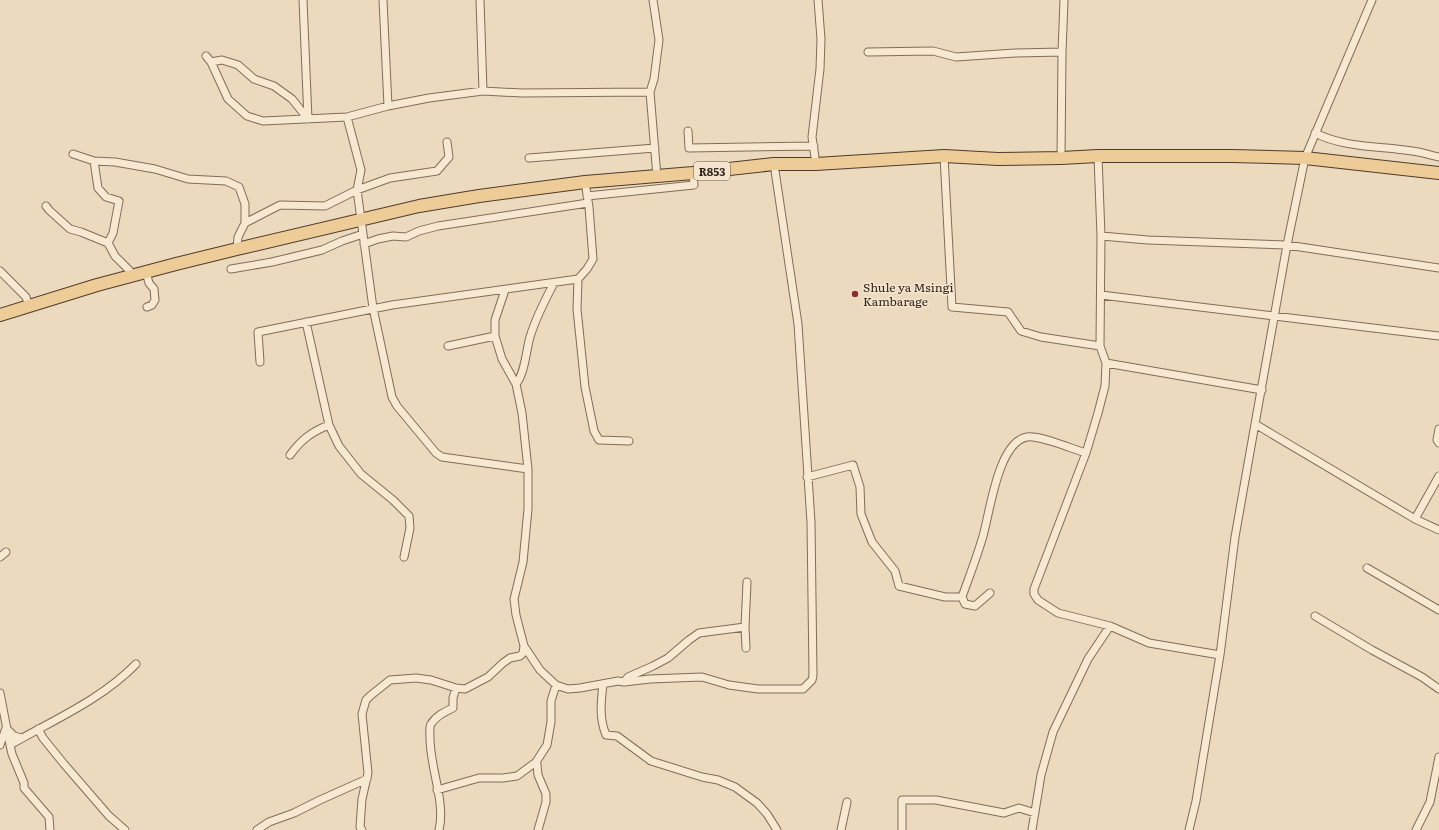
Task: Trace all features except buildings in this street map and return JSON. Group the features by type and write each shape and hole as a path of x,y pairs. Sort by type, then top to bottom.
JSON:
{"main road":[{"name":"R853","path":"0,315 146,272 419,206 479,196 585,182 657,177 774,164 816,164 944,156 998,158 1232,156 1305,158 1439,173"}],"street":[{"path":"303,0 308,119"},
{"path":"383,0 388,106"},
{"path":"480,0 483,91"},
{"path":"653,0 660,40 650,92 657,177"},
{"path":"816,164 812,137 820,62 821,39 818,0"},
{"path":"1061,158 1064,0"},
{"path":"1189,830 1196,801 1220,655 1235,537 1287,245 1305,158 1372,0"},
{"path":"868,52 934,51 956,57 1015,53 1062,52"},
{"path":"206,56 211,62 228,99 247,116 263,121 347,117 388,106 429,98 483,91 522,94 650,92"},
{"path":"211,62 222,60 238,65 254,79 274,86 292,99 308,119"},
{"path":"347,117 361,170 357,190 362,219 364,244 373,308 392,397 397,406 436,453 442,457 453,460 528,469"},
{"path":"688,131 689,148 814,146"},
{"path":"1315,133 1324,138 1348,145 1413,151 1439,157"},
{"path":"245,223 280,206 326,206 357,190 390,178 437,171 449,157 447,142"},
{"path":"529,158 655,148"},
{"path":"73,154 94,161 115,162 155,169 188,179 226,181 239,187 245,204 245,223 238,237 237,249"},
{"path":"944,156 952,307 1008,312 1021,331 1041,337 1100,346"},
{"path":"1098,156 1101,236 1100,346 1106,363 1105,386 1086,454 1034,589 1034,594 1038,600 1058,613 1110,626 1149,643 1220,655"},
{"path":"94,161 98,188 106,198 119,202 113,233 108,243"},
{"path":"524,646 540,670 556,685 568,689 618,681 624,682 650,679 702,677 736,686 758,689 786,690 803,689 812,680 811,522 798,324 774,164"},
{"path":"364,244 393,236 406,237 419,231 438,226 588,200 694,185 693,173"},
{"path":"260,362 258,332 392,304 578,279 593,259 585,182"},
{"path":"46,206 48,210 70,229 108,243 115,256 130,272 131,276"},
{"path":"231,269 272,262 322,250 363,234"},
{"path":"1101,236 1148,240 1287,245 1439,268"},
{"path":"0,271 26,297 28,306"},
{"path":"146,272 149,284 154,288 156,300 152,305 147,307"},
{"path":"578,279 577,309 585,387 594,431 599,440 629,441"},
{"path":"516,384 522,372 530,337 539,311 554,283"},
{"path":"362,830 360,827 362,799 368,773 362,714 364,706 370,696 390,680 416,678 432,680 456,688 465,689 480,683 510,658 520,656 524,653 524,646 514,600 524,562 528,509 528,469 522,413 516,384 502,359 495,336 495,320 505,290"},
{"path":"1101,295 1439,336"},
{"path":"306,322 329,425 339,446 361,474 409,516 410,528 404,557"},
{"path":"448,346 495,336"},
{"path":"1106,363 1262,390"},
{"path":"1255,424 1415,519 1439,530"},
{"path":"290,455 299,442 315,431 329,425"},
{"path":"1439,429 1437,440 1439,443"},
{"path":"990,593 975,606 965,604 962,597 983,535 995,483 1010,448 1015,443 1029,436 1086,454"},
{"path":"807,477 852,465 860,487 861,514 872,542 896,571 899,586 945,597 962,597"},
{"path":"1415,519 1439,476"},
{"path":"1366,568 1439,610"},
{"path":"746,582 746,648"},
{"path":"1315,616 1372,650 1422,677 1439,689"},
{"path":"1032,830 1041,775 1053,732 1088,659 1110,626"},
{"path":"624,682 628,677 668,658 699,633 745,627"},
{"path":"10,745 89,700 125,676 136,664"},
{"path":"603,684 600,711 602,726 606,735 617,736 652,761 702,777 718,780 735,787 757,803 767,814 777,830"},
{"path":"437,790 479,778 503,778 517,776 536,762 547,745 551,722 551,701 556,685"},
{"path":"439,830 440,823 437,790 429,746 430,725 438,716 453,708 453,698 456,688"},
{"path":"0,693 12,754 24,783 24,788 49,817 50,830"},
{"path":"6,728 14,736 22,738"},
{"path":"0,744 6,728"},
{"path":"38,730 64,764 109,816 126,830"},
{"path":"1416,830 1430,802 1439,757"},
{"path":"536,762 538,775 546,794 546,802 538,830"},
{"path":"257,830 269,822 294,813 367,779"},
{"path":"902,830 902,800 936,800 1004,813 1020,808 1035,813"},
{"path":"841,830 847,802"}],"place":[{"name":"Shule ya Msingi Kambarage","path":"855,294"}]}
